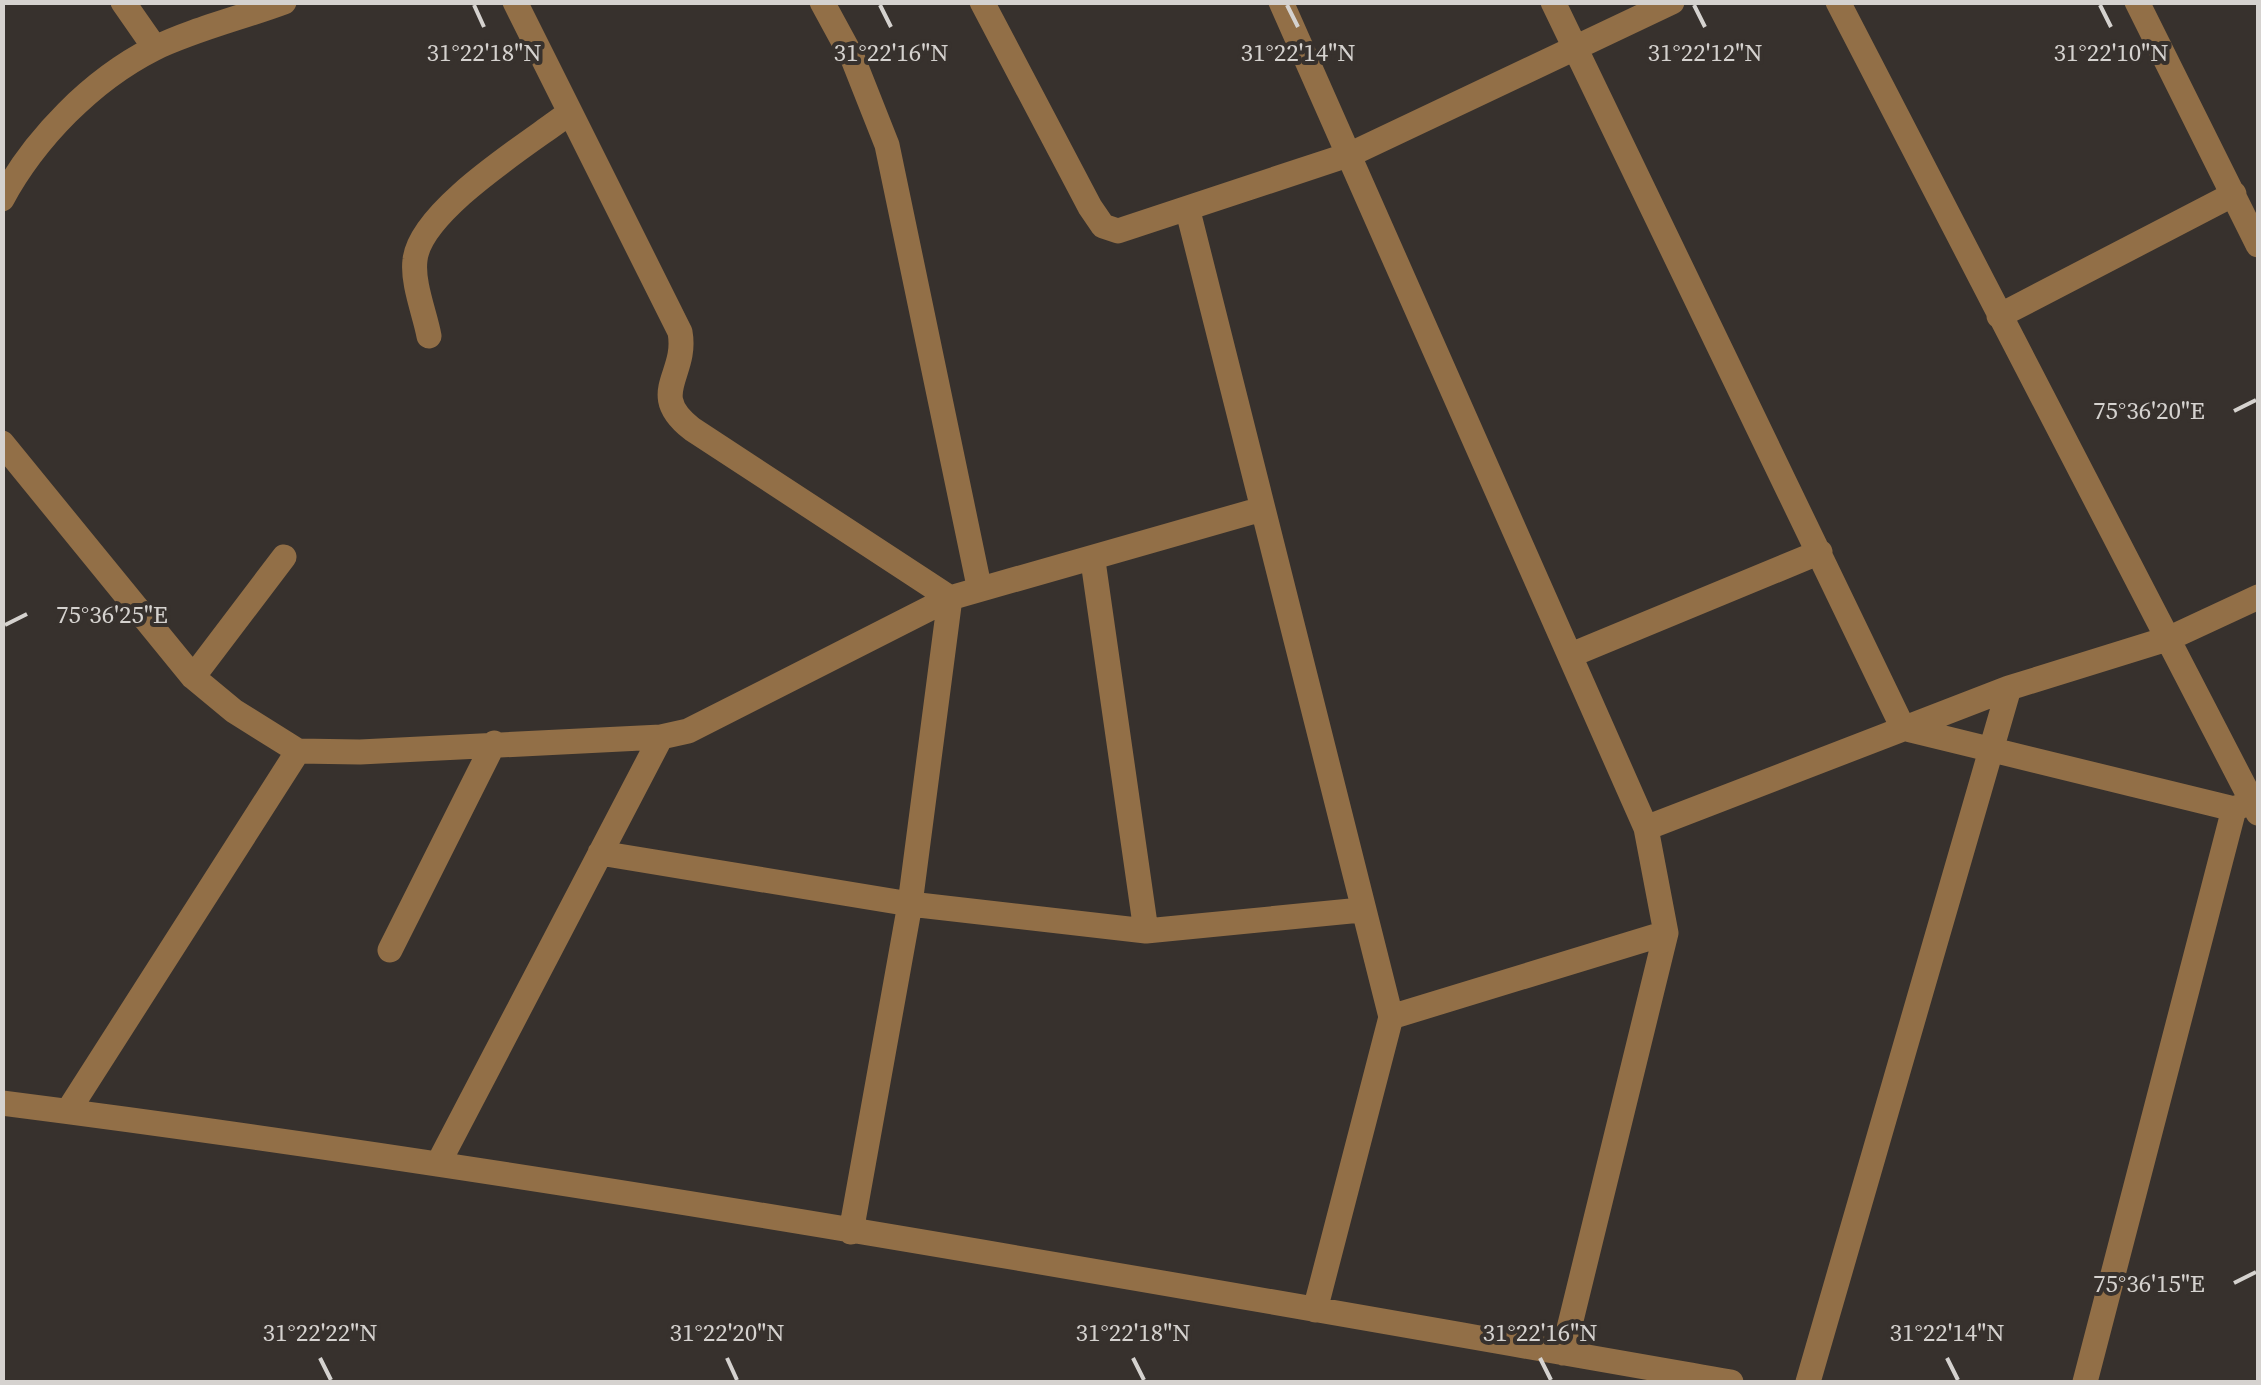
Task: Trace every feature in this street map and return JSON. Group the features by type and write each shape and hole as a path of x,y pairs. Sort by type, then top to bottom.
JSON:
{"street":[{"path":"122,2 155,48"},
{"path":"2,198 72,108 106,77 155,48 284,2"},
{"path":"515,2 680,332 684,349 668,391 670,407 679,419 950,598"},
{"path":"822,2 865,86 887,144 979,586"},
{"path":"982,2 1103,226 1118,231 1351,154 1574,52 1672,2"},
{"path":"1281,2 1646,828 1666,934 1563,1353"},
{"path":"1553,2 1903,728"},
{"path":"1838,2 2170,638 2248,808 2085,1382"},
{"path":"2137,2 2258,246"},
{"path":"429,336 414,261 422,238 458,198 569,113"},
{"path":"1999,316 2234,194"},
{"path":"1188,211 1391,1017 1316,1310"},
{"path":"2,443 193,677 298,751 360,752 661,736 702,724 979,586 1093,560 1262,509"},
{"path":"1571,655 1820,552"},
{"path":"193,677 284,557"},
{"path":"1093,560 1146,931"},
{"path":"1646,828 2008,688 2170,638 2258,597"},
{"path":"852,1232 910,904 950,598"},
{"path":"1808,1382 2008,688"},
{"path":"1903,728 2248,808"},
{"path":"438,1164 661,736"},
{"path":"390,950 494,742"},
{"path":"68,1111 298,751"},
{"path":"600,854 910,904 1146,931 1361,910"},
{"path":"1391,1017 1666,934"},
{"path":"2,1103 438,1164 1730,1382"}]}
